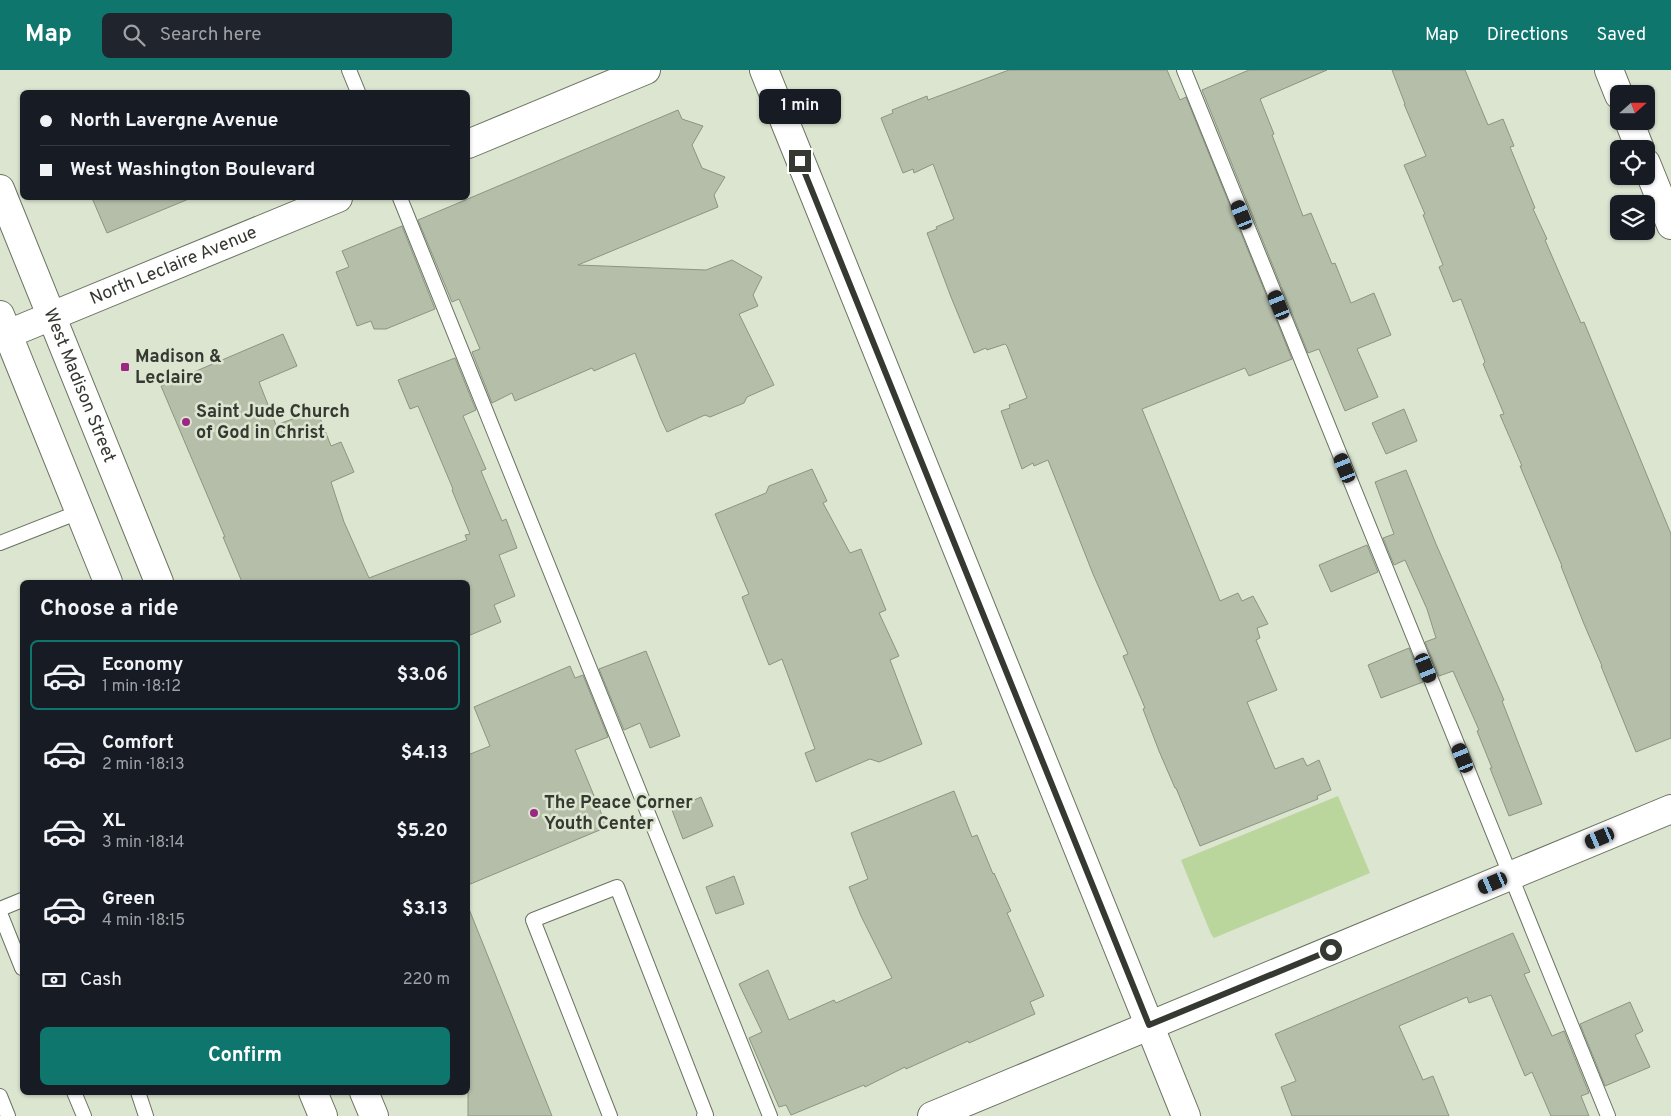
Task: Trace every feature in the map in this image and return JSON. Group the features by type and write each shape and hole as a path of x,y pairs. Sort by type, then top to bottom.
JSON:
{"street":[{"path":"470,143 646,70"},
{"path":"764,70 1186,1116"},
{"path":"1609,70 1615,85"},
{"path":"1655,185 1671,225"},
{"name":"West Madison Street","path":"0,188 158,580"},
{"name":"North Leclaire Avenue","path":"4,325 51,316 333,200"},
{"path":"4,325 107,580"},
{"path":"932,1116 1671,809"},
{"path":"314,1095 323,1116"},
{"path":"365,1095 374,1116"}],"lane":[{"path":"348,70 357,90"},
{"path":"1184,70 1608,1116"},
{"path":"401,200 770,1116"},
{"path":"0,543 79,512"},
{"path":"610,1116 534,920 617,887 706,1115 704,1116"},
{"path":"0,909 20,901"},
{"path":"0,913 20,963"},
{"path":"75,1095 84,1116"},
{"path":"139,1095 146,1116"},
{"path":"0,1096 8,1116"}],"green space":[{"path":"1338,796 1370,873 1214,938 1181,860"}],"building":[{"path":"1009,70 1167,70 1180,100 1186,97 1292,359 1249,376 1245,368 1142,409 1220,601 1238,593 1242,601 1253,596 1268,624 1257,628 1260,638 1256,640 1277,690 1247,702 1275,769 1303,758 1307,766 1319,760 1331,790 1317,796 1318,799 1200,846 1159,751 1143,709 1145,708 1123,656 1128,654 1093,574 1048,460 1034,466 1033,463 1022,469 1001,411 1010,408 1009,405 1027,398 1007,346 1005,344 987,350 986,348 974,353 951,297 927,233 954,219 933,164 914,173 913,169 903,173 881,118 893,113 892,110 927,96 928,100"},
{"path":"1249,70 1327,70 1260,99 1303,216 1311,213 1332,264 1335,263 1351,303 1374,293 1391,335 1357,349 1378,397 1345,411 1319,349 1308,353 1202,90"},
{"path":"1392,70 1465,70 1488,125 1503,119 1514,146 1510,147 1535,208 1533,209 1547,239 1545,240 1581,323 1584,322 1671,534 1671,738 1636,752 1500,415 1504,414 1483,364 1485,362 1461,299 1453,302 1439,267 1443,265 1423,215 1425,214 1404,165 1426,156"},
{"path":"678,110 682,119 703,126 692,145 702,168 725,177 714,195 718,207 578,265 706,270 732,260 762,277 753,295 758,306 739,314 774,385 747,397 744,403 710,417 705,415 667,432 635,353 594,371 592,368 515,401 512,393 492,403 472,352 480,349 459,299 452,302 418,220 465,200 470,200 470,198"},
{"path":"93,200 186,200 107,233"},
{"path":"402,226 435,309 386,329 374,329 371,321 357,326 336,272 349,267 342,251"},
{"path":"283,334 297,366 259,382 276,425 317,410 331,446 341,442 354,472 331,482 344,522 369,578 467,540 465,535 470,534 418,406 410,409 398,380 455,358 476,410 463,416 486,469 481,471 502,521 506,519 517,548 499,555 515,596 494,605 501,622 470,635 470,580 241,580 161,386"},
{"path":"1404,409 1417,441 1386,454 1372,423"},
{"path":"812,469 827,501 823,503 850,553 861,549 886,610 879,613 899,656 890,660 922,744 879,762 870,759 816,782 805,753 815,749 782,659 769,665 742,597 749,594 715,514 766,493 769,486"},
{"path":"1406,470 1504,700 1502,701 1542,804 1509,816 1477,731 1479,730 1453,671 1439,676 1425,642 1436,638 1427,609 1405,560 1394,565 1383,538 1394,534 1375,482"},
{"path":"1367,545 1378,572 1331,592 1319,565"},
{"path":"1409,648 1423,682 1381,698 1368,665"},
{"path":"646,651 680,736 650,748 640,723 624,730 599,669"},
{"path":"570,666 575,678 583,675 608,737 575,750 607,827 470,884 470,754 490,746 474,707"},
{"path":"954,791 972,837 977,835 1011,911 1007,913 1044,996 1030,1002 1035,1014 906,1069 905,1067 865,1087 864,1085 791,1115 786,1105 779,1107 749,1038 762,1032 739,984 768,970 789,1020 834,1000 836,1003 892,978 861,916 849,887 868,879 851,833"},
{"path":"701,797 713,826 683,839 672,810"},
{"path":"734,876 744,904 716,914 706,887"},
{"path":"470,911 552,1116 468,1116 468,1095 470,1095"},
{"path":"1513,933 1530,972 1524,974 1552,1036 1564,1031 1589,1093 1581,1096 1589,1116 1551,1116 1532,1072 1525,1076 1491,995 1469,1003 1467,997 1399,1026 1423,1080 1433,1076 1449,1116 1292,1116 1281,1087 1296,1081 1275,1034"},
{"path":"1630,1002 1643,1031 1635,1035 1650,1067 1605,1086 1580,1024"}],"place":[{"name":"Madison & Leclaire","path":"125,367"},
{"name":"Saint Jude Church of God in Christ","path":"186,422"},
{"name":"The Peace Corner Youth Center","path":"534,813"}],"route":[{"path":"800,161 1149,1025 1331,950"}]}
